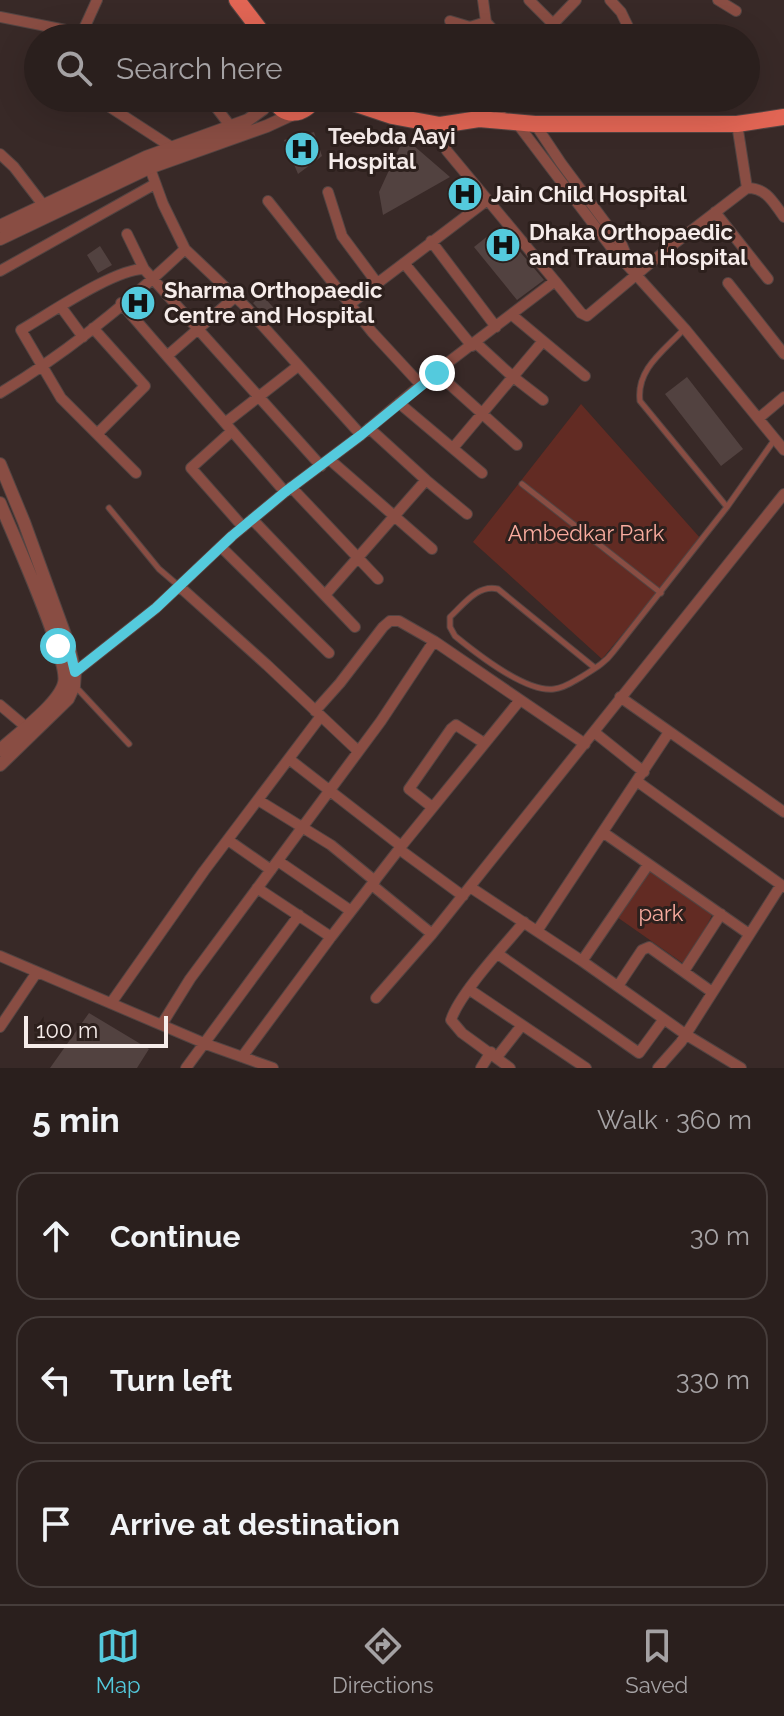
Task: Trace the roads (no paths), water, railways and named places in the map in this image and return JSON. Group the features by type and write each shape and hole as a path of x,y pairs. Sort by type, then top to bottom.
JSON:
{"main road":[{"path":"237,0 255,24"},
{"path":"251,0 268,24"},
{"path":"286,112 302,112"},
{"path":"404,112 440,125 479,119 535,124 737,124 784,117"}],"street":[{"path":"86,24 97,0"},
{"path":"480,24 486,22 483,0"},
{"path":"529,0 553,24 576,0"},
{"path":"610,0 627,24"},
{"path":"718,0 736,11"},
{"path":"0,17 36,24"},
{"path":"450,21 460,24"},
{"path":"118,112 173,148"},
{"path":"220,112 231,127"},
{"path":"0,239 173,148 231,127 258,112"},
{"path":"497,120 500,112"},
{"path":"0,226 148,162 242,135 293,114"},
{"path":"516,122 610,246 685,329 784,450"},
{"path":"535,124 622,245 629,264"},
{"path":"737,124 747,188"},
{"path":"440,125 447,151 584,317 747,188 765,191 784,217"},
{"path":"0,154 44,206"},
{"path":"148,162 185,249 365,432 467,514"},
{"path":"0,271 155,184"},
{"path":"328,192 342,236 377,283"},
{"path":"268,201 372,332 421,385"},
{"path":"350,304 486,201"},
{"path":"715,212 768,279"},
{"path":"127,234 144,269 260,397 325,462 432,549"},
{"path":"431,241 496,327"},
{"path":"0,393 44,367 83,337 153,280 185,249"},
{"path":"404,263 474,344 543,400"},
{"path":"136,473 61,398 21,330 111,279 133,269 144,269"},
{"path":"0,750 68,699 75,679 252,519 555,281"},
{"path":"728,283 784,354"},
{"path":"167,356 235,297"},
{"path":"121,303 229,427 378,579"},
{"path":"61,307 83,337"},
{"path":"512,315 585,376"},
{"path":"93,328 145,386 97,434"},
{"path":"453,448 543,341"},
{"path":"243,527 191,468 260,397 298,366"},
{"path":"437,373 517,445"},
{"path":"759,418 784,397"},
{"path":"399,403 482,473"},
{"path":"0,464 24,522 75,679"},
{"path":"325,595 426,480"},
{"path":"376,998 466,892 784,494"},
{"path":"0,503 63,645 65,673 64,683 52,702 0,765"},
{"path":"252,519 355,627"},
{"path":"221,547 329,653"},
{"path":"180,587 358,751"},
{"path":"111,1003 289,759 318,713 390,621 399,621 434,641 585,744"},
{"path":"162,1024 190,979 381,721 434,641"},
{"path":"620,697 784,812"},
{"path":"242,1057 400,847 520,700"},
{"path":"0,705 30,730"},
{"path":"432,807 409,789 451,729 456,725 461,727 484,743"},
{"path":"594,732 641,777 782,886 685,1034 658,1068"},
{"path":"537,931 669,732"},
{"path":"289,759 400,847 466,892 524,922 685,1034 741,1068"},
{"path":"258,800 331,845 432,934"},
{"path":"604,833 749,934"},
{"path":"228,840 351,911"},
{"path":"582,961 648,865"},
{"path":"257,888 331,937"},
{"path":"684,971 721,914"},
{"path":"186,1068 299,915"},
{"path":"510,1068 462,1033 451,1020 470,990 524,922"},
{"path":"618,986 645,948 649,947 712,992"},
{"path":"498,954 639,1053 664,1019"},
{"path":"0,956 206,1044 273,1068"},
{"path":"0,1027 37,972"},
{"path":"470,990 586,1068"},
{"path":"481,1068 522,1025"}],"lane":[{"path":"685,329 646,369 638,386 640,401 727,507"},
{"path":"595,668 498,589 488,586 479,591 450,617 450,627 455,636 528,686 555,689 595,668 608,658 661,593 775,438"},
{"path":"522,484 661,593"},
{"path":"109,508 159,569 180,587"},
{"path":"75,679 129,744"}],"place":[{"name":"Teebda Aayi Hospital","path":"302,149"},
{"name":"Jain Child Hospital","path":"465,194"},
{"name":"Dhaka Orthopaedic and Trauma Hospital","path":"503,245"},
{"name":"Sharma Orthopaedic Centre and Hospital","path":"138,303"}],"park label":[{"name":"Ambedkar Park","path":"586,533"},
{"name":"park","path":"661,913"}]}
